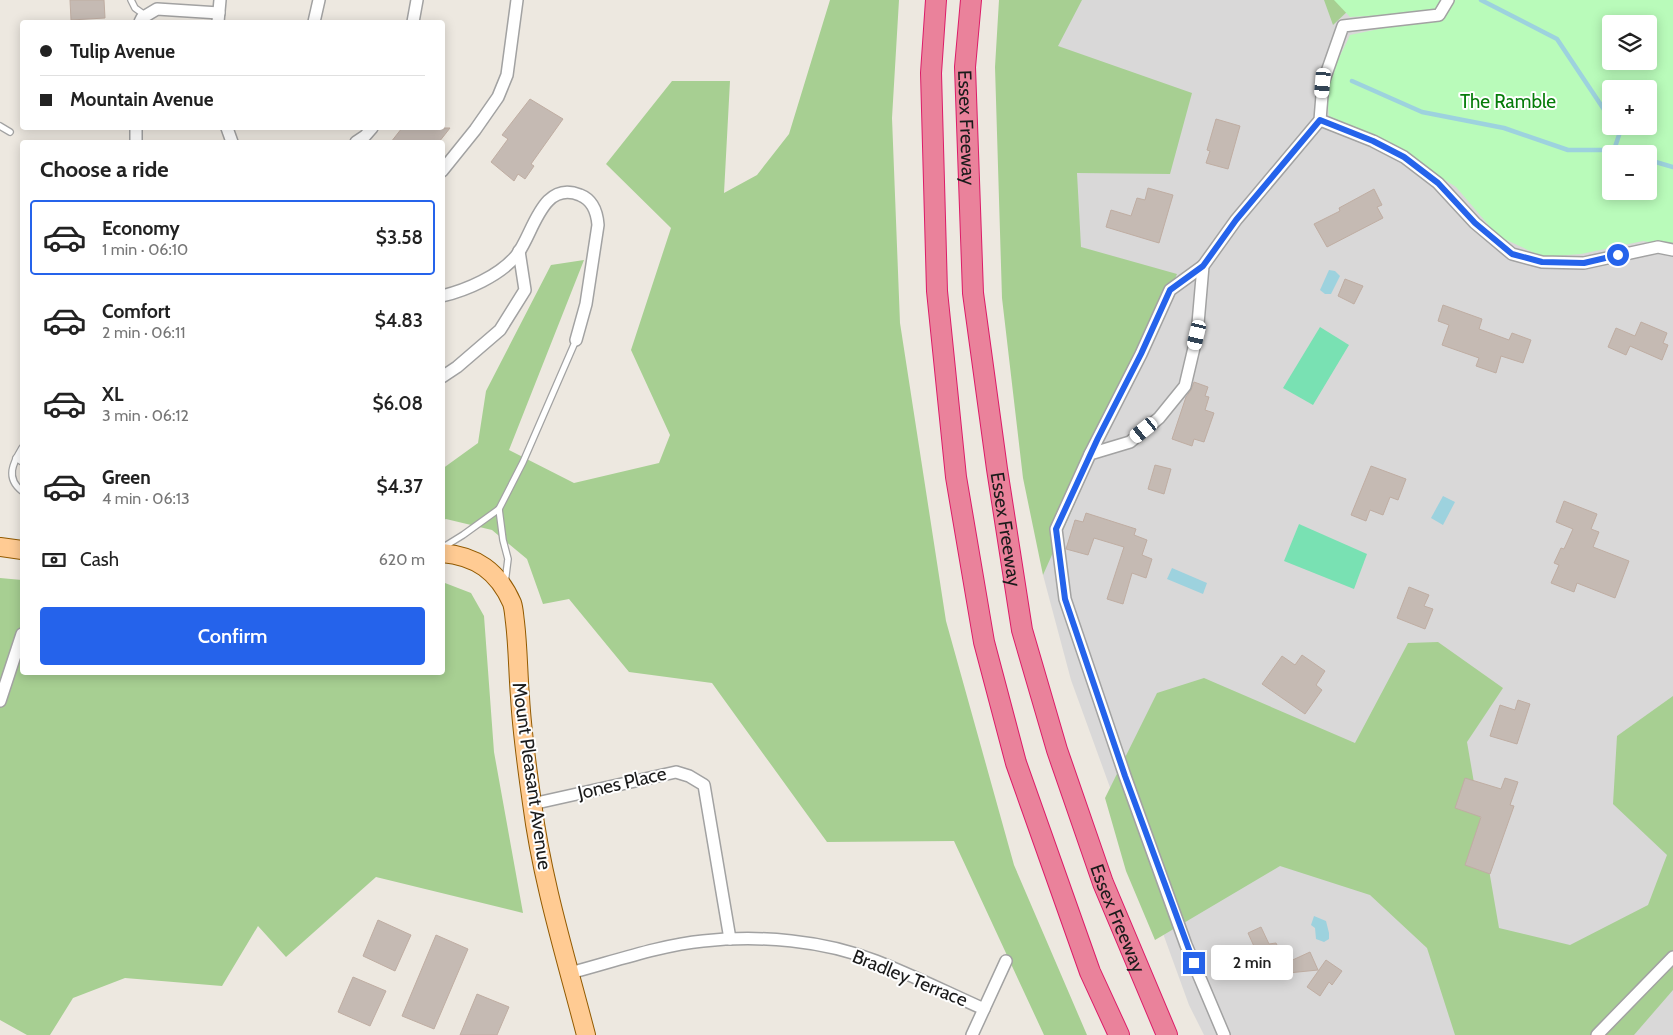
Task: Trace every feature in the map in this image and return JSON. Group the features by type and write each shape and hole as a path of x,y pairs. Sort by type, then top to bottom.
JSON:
{"highway":[{"name":"Essex Freeway","path":"936,0 932,73 937,291 956,477 983,632 1016,763 1090,972 1119,1035"},
{"name":"Essex Freeway","path":"971,0 966,66 973,293 997,469 1022,630 1058,750 1103,883 1167,1035"}],"main road":[{"path":"0,547 20,550"},
{"name":"Mount Pleasant Avenue","path":"445,553 459,554 473,559 493,574 504,587 513,605 520,699 532,804 545,874 586,1035"}],"street":[{"path":"143,19 157,9 219,18 220,0"},
{"path":"314,20 319,0"},
{"path":"413,20 418,0"},
{"path":"445,167 475,130 498,97 507,75 517,0"},
{"path":"1224,1035 1186,945 1125,776 1065,599 1056,529 1090,454 1141,354 1170,290 1203,266 1236,220 1320,120 1323,83 1343,26 1439,15 1448,0"},
{"path":"1320,120 1373,141 1404,157 1438,183 1475,223 1512,254 1542,262 1584,263 1658,246 1673,250"},
{"path":"359,140 370,130"},
{"path":"445,295 474,286 515,257 528,238 539,211 544,203 552,197 570,192 579,195 588,200 594,207 598,225 586,304 576,340"},
{"path":"445,375 500,330 526,290 519,251"},
{"path":"1090,454 1130,442 1159,418 1185,386 1197,335 1203,266"},
{"path":"0,701 20,640"},
{"name":"Jones Place","path":"532,804 676,772 689,776 704,785 730,939"},
{"name":"Bradley Terrace","path":"570,973 672,946 702,941 730,939 796,941 874,960 984,1009"},
{"path":"1597,1035 1673,957"},
{"path":"972,1035 1006,961"}],"lane":[{"path":"131,0 143,19"},
{"path":"0,126 10,132"},
{"path":"445,546 499,509 523,462 576,340"},
{"path":"20,451 11,473 13,480 20,489"},
{"path":"16,458 20,461"},
{"path":"499,509 503,540 508,559 504,587"}],"shaded area":[{"path":"1034,0 1673,0 1673,1035 1204,1035 1189,1005 1071,680 1043,575 1044,515"}],"green space":[{"path":"830,0 899,0 892,118 900,323 946,621 1014,865 1087,1035 1044,1035 954,841 827,842 712,683 629,672 569,599 543,604 527,559 492,530 445,519 445,467 478,443 486,391 551,265 584,260 509,450 574,483 659,463 670,435 631,350 671,228 606,164 672,81 730,81 724,193 757,175 789,134"},
{"path":"999,0 1082,0 1058,46 1192,93 1170,174 1077,173 1081,247 1177,274 1043,575 1023,478 1002,298 995,67"},
{"path":"1324,0 1436,0 1350,9 1333,25"},
{"path":"1334,0 1442,0 1437,12 1350,17"},
{"name":"The Ramble","path":"1454,0 1673,0 1673,246 1643,241 1581,254 1543,257 1498,236 1456,187 1380,138 1329,116 1329,81 1350,35 1446,15"},
{"path":"1320,327 1349,345 1313,405 1283,388"},
{"path":"1299,524 1367,554 1354,589 1284,561"},
{"path":"0,578 20,580 20,675 445,675 445,583 471,593 484,616 494,752 523,913 376,877 286,957 258,926 222,986 125,978 73,998 50,1035 27,1035 0,1020"},
{"path":"1438,642 1503,688 1467,742 1499,928 1570,945 1648,905 1667,855 1613,804 1617,736 1673,696 1673,990 1634,1035 1455,1035 1427,948 1370,895 1280,866 1155,940 1126,871 1105,798 1157,693 1204,678 1355,743 1408,643"}],"water":[{"path":"1329,270 1335,271 1340,276 1331,294 1325,294 1320,290"},
{"path":"1443,496 1455,502 1443,525 1431,518"},
{"path":"1172,568 1207,583 1203,594 1167,579"},
{"path":"1314,916 1326,921 1329,939 1324,942 1316,939 1315,928 1311,925"}],"building":[{"path":"70,0 104,0 105,18 71,20"},
{"path":"530,99 563,119 531,164 534,166 525,179 518,174 514,181 491,162 508,139 502,135"},
{"path":"1216,119 1240,126 1228,169 1206,163 1210,151 1207,150"},
{"path":"445,128 450,128 441,140 393,140 400,130 445,130"},
{"path":"1148,188 1173,195 1159,243 1106,227 1111,210 1131,216 1137,198 1145,200"},
{"path":"1374,189 1382,205 1377,207 1383,218 1327,247 1314,224 1340,211 1339,208"},
{"path":"1345,279 1363,286 1354,304 1338,296"},
{"path":"1443,305 1482,319 1479,329 1509,340 1512,333 1531,340 1523,363 1501,356 1496,373 1476,366 1479,358 1442,345 1449,325 1438,321"},
{"path":"1641,322 1667,333 1663,343 1668,345 1662,360 1630,346 1626,355 1608,347 1616,328 1635,336"},
{"path":"1194,382 1208,387 1205,396 1209,397 1205,410 1214,413 1204,442 1194,439 1192,446 1172,439 1186,397"},
{"path":"1155,465 1171,469 1164,494 1148,489"},
{"path":"1371,466 1406,479 1398,500 1390,497 1383,515 1370,510 1366,521 1351,515"},
{"path":"1564,501 1597,514 1591,529 1599,532 1593,547 1629,561 1615,598 1577,583 1574,592 1551,583 1559,565 1554,563 1561,548 1564,549 1573,529 1556,522"},
{"path":"1086,513 1136,529 1134,535 1147,540 1142,555 1152,559 1146,578 1132,573 1123,604 1107,599 1124,547 1094,538 1088,555 1066,549 1075,520 1083,522"},
{"path":"1409,587 1429,595 1424,606 1433,609 1425,629 1397,618"},
{"path":"1302,655 1325,671 1316,685 1322,690 1305,714 1262,684 1282,656 1295,665"},
{"path":"1518,700 1530,704 1517,744 1490,736 1500,705 1515,710"},
{"path":"1465,778 1501,789 1505,778 1518,782 1510,805 1514,806 1490,874 1465,865 1481,817 1455,808"},
{"path":"378,920 411,935 395,971 363,956"},
{"path":"1261,927 1269,944 1276,943 1286,963 1310,952 1318,970 1278,974 1268,978 1267,975 1264,975 1266,973 1248,933"},
{"path":"436,935 468,949 434,1029 402,1016"},
{"path":"1326,960 1342,971 1332,985 1329,982 1320,996 1307,987"},
{"path":"353,977 386,991 370,1026 338,1012"},
{"path":"477,994 509,1007 497,1035 460,1035"}],"waterway":[{"path":"1481,0 1557,39 1602,106"},
{"path":"1352,81 1422,112 1504,128 1568,150 1602,150"},
{"path":"1616,145 1619,135"},
{"path":"1657,162 1673,167"}],"route":[{"path":"1194,963 1125,776 1065,599 1056,529 1071,494 1141,354 1170,290 1203,266 1236,220 1320,120 1373,141 1404,157 1438,183 1475,223 1512,254 1542,262 1584,263 1618,255"}]}
